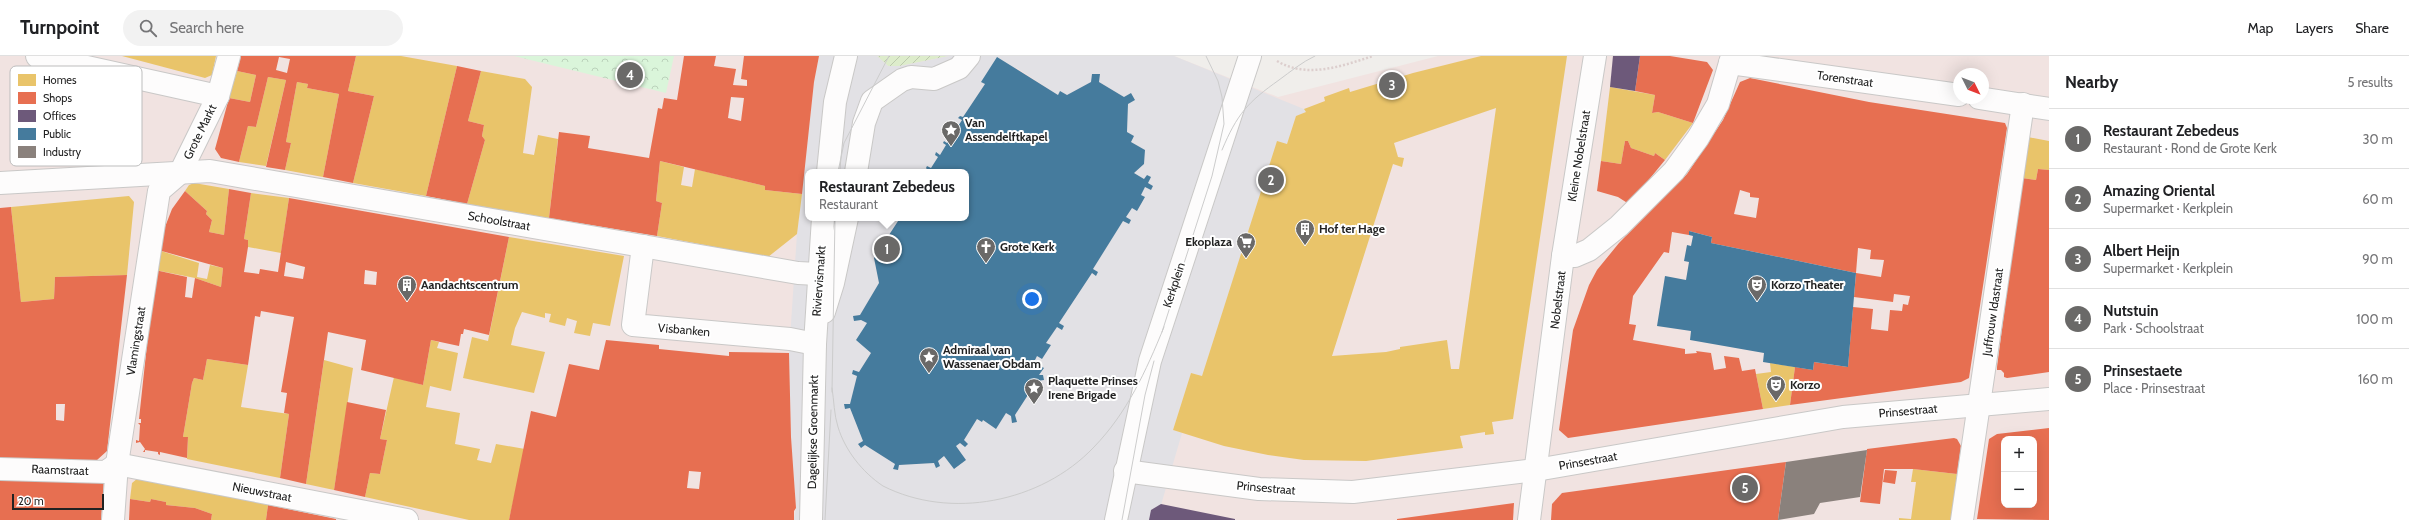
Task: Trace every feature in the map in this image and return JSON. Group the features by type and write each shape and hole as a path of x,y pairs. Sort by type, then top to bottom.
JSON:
{"street":[{"name":"Grote Markt","path":"37,56 82,66"},
{"path":"218,96 229,56"},
{"path":"828,169 835,102 846,56"},
{"path":"856,169 864,123 872,102 902,80 911,77 934,79 959,68 969,56"},
{"name":"Kerkplein","path":"1116,520 1125,471 1150,361 1250,56"},
{"name":"Kleine Nobelstraat","path":"1563,256 1595,56"},
{"name":"Nobelstraat","path":"1529,520 1563,256 1575,256 1589,250 1619,226 1674,171 1698,138 1718,104 1729,67"},
{"name":"Torenstraat","path":"1729,67 1953,94"},
{"name":"Grote Markt","path":"0,183 180,172 218,96 142,79"},
{"path":"1989,99 2049,109"},
{"name":"Juffrouw Idastraat","path":"1962,520 2023,104"},
{"name":"Schoolstraat","path":"180,172 210,171 798,273 818,274"},
{"name":"Vlamingstraat","path":"113,520 118,464 159,191 180,172"},
{"name":"Riviervismarkt","path":"815,344 818,274 823,221"},
{"path":"815,344 833,283 846,221"},
{"name":"Visbanken","path":"643,246 632,325 790,339 815,344"},
{"name":"Dagelijkse Groenmarkt","path":"811,520 815,344"},
{"name":"Prinsestraat","path":"1125,471 1259,489 1353,492 1536,470 1843,417 2049,399"},
{"name":"Raamstraat","path":"0,468 106,472 118,464"},
{"name":"Nieuwstraat","path":"118,464 407,520"}],"path":[{"path":"1276,60 1294,69 1330,69 1373,56"}],"shaded area":[{"path":"0,56 1174,56 1278,97 1438,56 2049,56 2049,520 0,520"},
{"path":"819,56 877,56 888,66 900,66 949,56 1174,56 1304,109 1306,112 1296,116 1287,144 1277,142 1202,376 1191,373 1173,430 1182,433 1161,505 1149,520 794,520 796,508 791,437 789,353 797,234 814,82","holes":["1017,68 1058,95 1060,91 1067,95 1091,82 1092,74 1100,74 1099,82 1124,97 1131,93 1135,99 1128,104 1127,132 1134,136 1131,142 1145,150 1144,164 1134,173 1144,179 1147,175 1150,177 1148,183 1153,186 1151,190 1145,187 1141,195 1145,198 1137,211 1132,208 1126,217 1131,220 1129,224 1123,221 1093,269 1098,272 1096,276 1092,273 1059,323 1064,326 1062,329 1057,327 1046,343 1051,345 1042,359 1037,356 1034,362 1044,368 1039,375 1043,375 1044,380 1037,381 1015,415 1017,422 1012,423 1011,416 1006,413 996,429 983,420 982,422 977,419 964,440 956,446 966,460 955,469 944,456 938,461 940,466 936,468 934,463 899,465 898,470 893,469 895,464 865,445 860,448 858,444 863,441 850,408 845,409 844,404 850,404 857,376 852,374 853,371 859,372 871,353 867,350 867,323 853,316 860,315 879,283 874,258 898,221 805,221 805,169 928,169 927,166 931,168 938,157 935,155 936,153 940,155 946,145 943,143 944,141 947,143 953,133 950,131 951,129 955,131 962,120 959,117 963,117 985,84 982,82"]}],"green space":[{"path":"514,56 674,56 666,93"},
{"path":"877,56 949,56 900,66 888,66"}],"building: Homes":[{"path":"122,56 216,56 212,75 205,78"},
{"path":"356,56 401,56 457,66 426,196 353,183 374,96 348,91"},
{"name":"Hof ter Hage","path":"1481,56 1567,56 1513,419 1492,422 1494,434 1485,435 1485,432 1460,436 1463,448 1366,461 1304,460 1268,455 1224,446 1173,430 1191,373 1202,376 1277,141 1287,144 1296,116 1306,112 1304,109 1325,101 1324,97 1349,88 1350,92 1413,73","holes":["1496,108 1459,369 1451,369 1447,340 1400,347 1400,349 1386,352 1332,356 1393,164 1402,167 1404,158 1398,157 1394,143"]},
{"path":"237,71 256,75 250,102 229,98"},
{"path":"481,71 525,79 532,87 523,153 534,155 538,135 558,139 549,218 467,204 485,140 482,136 484,125 468,121"},
{"path":"268,77 286,80 266,166 239,162 248,126 256,127"},
{"path":"297,82 308,84 307,88 339,94 323,177 285,170 291,143 286,142"},
{"path":"1610,87 1655,95 1652,113 1658,112 1693,123 1665,160 1655,153 1654,156 1631,148 1628,141 1625,141 1621,164 1601,161"},
{"path":"2028,137 2049,141 2049,170 2038,169 2036,180 2022,178"},
{"path":"660,161 684,167 681,185 692,187 695,169 765,186 765,190 802,194 797,234 768,257 657,236 662,203 656,201"},
{"path":"194,183 229,189 224,235 209,232 212,220 206,214 207,211 185,191 189,185"},
{"path":"251,193 289,198 281,253 248,247 248,240 244,239"},
{"path":"129,196 134,202 127,275 55,277 54,299 21,302 11,207"},
{"path":"509,237 624,256 610,326 593,323 590,336 574,333 577,321 567,318 565,326 549,322 551,314 545,313 545,318 522,312 515,328 511,345 545,352 534,393 463,378 472,337 488,341"},
{"path":"158,250 199,263 197,277 207,279 210,265 223,268 221,287 195,278 155,270"},
{"path":"431,340 439,342 437,348 458,353 451,391 430,386 426,407 460,413 455,444 480,449 477,460 491,463 496,444 525,449 509,520 469,520 365,497 370,473 380,474 387,440 380,439 394,377 423,385"},
{"path":"207,359 248,365 241,407 289,414 280,478 187,459 188,437 183,437 192,383 194,378 203,380"},
{"path":"324,360 353,368 334,490 306,484"},
{"path":"1770,363 1795,367 1790,405 1763,409 1756,374 1771,372"},
{"path":"1913,469 1957,474 1951,520 1899,520 1899,518 1911,519 1916,482 1911,482"},
{"path":"138,478 268,505 266,520 211,520 212,514 195,508 166,505 166,502 151,499 150,502 130,499 132,483"}],"building: Shops":[{"path":"241,56 356,56 348,91 374,96 353,183 323,177 339,94 307,88 308,84 297,82 286,142 291,143 285,170 266,167 286,80 268,77 256,127 248,126 239,162 221,158 215,149 229,98 250,102 256,75 237,71","holes":["279,57 290,59 287,73 276,70"]},
{"path":"684,56 716,56 714,66 736,69 733,85 747,86 747,80 741,79 744,56 819,56 814,82 802,194 765,190 765,186 660,161 656,201 662,203 657,236 549,218 559,132 590,136 588,148 649,158 658,108 662,109 664,98 677,100","holes":["731,97 744,98 741,121 728,118"]},
{"path":"1640,56 1670,56 1707,62 1713,70 1693,123 1658,112 1652,113 1655,95 1635,91"},
{"path":"457,66 481,71 468,121 484,125 482,136 485,140 467,204 426,196"},
{"path":"1750,78 1869,102 2005,123 2007,128 1969,378 1961,382 1790,405 1795,367 1813,370 1814,362 1848,367 1853,307 1873,309 1871,329 1888,331 1890,310 1902,311 1903,304 1908,305 1910,296 1894,294 1893,302 1854,297 1856,273 1711,243 1712,237 1689,231 1689,235 1672,232 1669,253 1664,252 1633,296 1629,324 1636,325 1633,340 1685,349 1685,354 1697,353 1696,351 1711,353 1714,370 1726,368 1724,356 1739,358 1742,371 1755,369 1763,409 1568,438 1559,430 1573,330 1589,285 1597,270 1619,243 1687,174 1723,120 1740,82","holes":["1740,190 1750,193 1750,197 1759,198 1756,218 1734,214","1858,248 1871,250 1870,259 1884,260 1881,277 1856,273"]},
{"path":"1625,141 1628,141 1631,148 1654,156 1655,153 1665,160 1629,204 1618,197 1597,191 1601,161 1621,164"},
{"path":"2038,169 2049,170 2049,372 2007,378 2004,377 2004,373 2001,370 1997,370 1997,367 2022,178 2036,180"},
{"path":"229,189 251,193 244,239 248,240 248,247 244,272 259,274 260,269 278,272 289,198 509,237 489,335 464,329 463,334 461,334 459,346 431,340 423,385 361,370 366,340 328,332 306,484 280,478 289,414 284,413 287,393 281,392 294,317 261,311 260,317 255,316 248,365 207,359 203,380 194,378 192,383 183,437 188,437 187,458 160,452 160,455 158,452 145,450 145,452 143,452 145,449 140,442 136,443 136,440 139,441 140,425 138,423 141,423 141,419 139,419 155,270 187,277 185,297 192,298 195,278 221,287 223,268 158,250 172,209 185,191 207,211 206,214 212,220 209,232 224,235","holes":["286,262 305,267 303,279 284,276","365,270 377,272 376,285 364,284"]},
{"path":"11,207 21,302 54,299 55,277 127,275 107,451 97,460 0,460 0,208","holes":["56,404 65,404 64,421 56,420"]},
{"path":"606,340 659,345 659,349 729,356 729,352 789,353 791,437 796,508 794,511 794,520 509,520 531,411 556,417 569,364 599,370","holes":["689,471 701,472 699,489 687,488"]},
{"path":"347,402 386,410 380,439 387,440 380,474 370,473 365,497 334,490"},
{"path":"2049,428 2049,520 1977,519 1989,439 1997,434"},
{"path":"1954,438 1957,439 1961,446 1957,474 1913,469 1884,469 1880,504 1860,502 1867,449"},
{"path":"1786,462 1778,520 1551,520 1552,504 1562,493"},
{"path":"1885,470 1897,471 1895,484 1883,482"},
{"path":"0,478 104,480 101,520 0,520"},
{"path":"130,499 150,502 151,499 166,502 166,505 195,508 212,514 211,520 129,520"},
{"path":"1514,503 1513,520 1397,520 1397,519"},
{"path":"268,505 336,519 336,520 266,520"}],"building: Offices":[{"path":"1613,56 1640,56 1635,91 1610,87"},
{"path":"1161,504 1235,520 1149,520 1151,510"}],"building: Public":[{"name":"Grote Kerk","path":"997,57 1058,95 1060,91 1067,95 1091,82 1092,74 1100,74 1099,82 1124,97 1131,93 1135,100 1128,104 1127,132 1134,136 1131,142 1145,150 1144,164 1134,173 1144,179 1147,175 1151,177 1148,183 1153,186 1151,190 1145,187 1141,195 1145,197 1137,211 1132,208 1126,217 1131,220 1129,224 1123,221 1093,269 1098,272 1096,276 1092,273 1059,323 1064,326 1062,330 1057,327 1046,343 1051,345 1042,359 1037,356 1034,362 1044,368 1039,375 1043,375 1044,380 1037,381 1015,415 1017,422 1012,423 1011,416 1006,413 996,429 983,420 982,422 977,419 964,440 968,444 965,447 960,443 956,446 966,460 954,469 944,456 938,461 940,466 936,468 934,463 899,465 898,470 893,469 895,464 865,445 861,448 858,444 863,441 850,408 845,409 844,404 850,404 857,376 852,374 853,370 859,372 871,353 856,340 867,323 861,320 854,321 853,316 860,315 879,283 874,258 898,221 969,221 969,169 926,168 927,166 931,168 938,157 935,155 936,152 940,155 946,145 943,143 944,141 947,143 953,133 950,131 951,129 955,131 962,120 958,118 960,116 963,117 985,84 981,82"},
{"name":"Korzo Theater","path":"1689,231 1712,237 1711,243 1856,273 1848,367 1814,362 1813,370 1763,362 1764,353 1690,340 1691,331 1657,326 1665,276 1686,280 1689,262 1684,261 1687,245 1691,246 1693,236 1689,235"}],"building: Industry":[{"path":"1867,450 1860,497 1820,503 1814,514 1778,520 1786,462"}],"tram line":[{"path":"839,169 844,143 889,56"},
{"path":"1162,332 1212,176 1224,124 1222,97 1218,81 1206,56"},
{"path":"1222,150 1238,118 1251,102 1292,70 1315,56"},
{"path":"832,392 835,221"},
{"path":"832,388 837,422 845,444 861,467 883,486 909,496 937,502 965,503 994,500 1022,493 1048,482 1072,466 1094,447 1106,434 1135,391 1164,327"},
{"path":"1122,520 1145,395 1154,361"},
{"path":"825,520 831,410"}],"place":[{"name":"Nutstuin","path":"630,75"},
{"name":"Albert Heijn","path":"1392,85"},
{"name":"Van Assendelftkapel","path":"951,147"},
{"name":"Amazing Oriental","path":"1271,180"},
{"name":"Hof ter Hage","path":"1305,246"},
{"name":"Restaurant Zebedeus","path":"887,249"},
{"name":"Ekoplaza","path":"1246,259"},
{"name":"Grote Kerk","path":"986,264"},
{"name":"Aandachtscentrum","path":"407,302"},
{"name":"Korzo Theater","path":"1757,302"},
{"name":"Admiraal van Wassenaer Obdam","path":"929,374"},
{"name":"Korzo","path":"1776,402"},
{"name":"Plaquette Prinses Irene Brigade","path":"1034,405"},
{"name":"Prinsestaete","path":"1745,488"}]}
